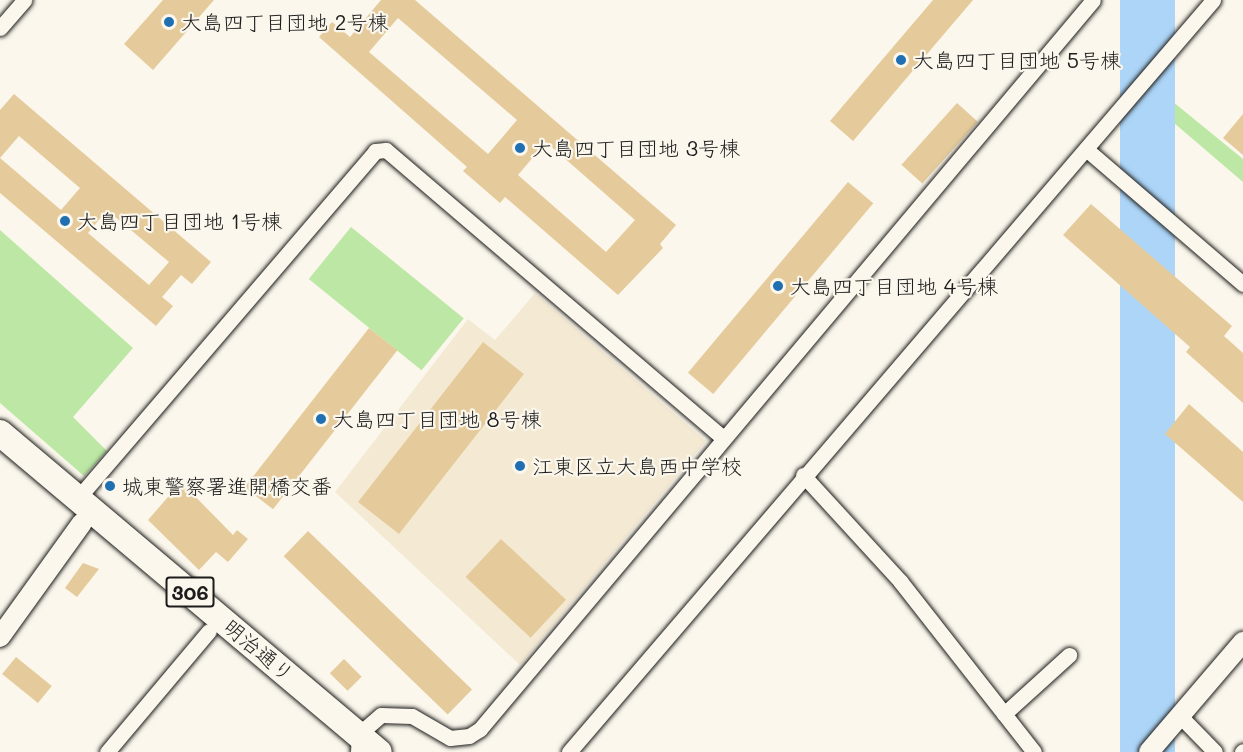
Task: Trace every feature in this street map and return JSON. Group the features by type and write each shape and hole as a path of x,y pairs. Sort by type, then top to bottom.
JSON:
{"main road":[{"name":"明治通り","path":"0,433 78,498 356,746"},
{"name":"明治通り","path":"0,454 209,631 356,746 380,752"}],"street":[{"path":"0,28 24,0"},
{"path":"356,746 381,715 412,716 450,738 469,736 480,729 722,437 1093,0"},
{"path":"568,752 803,475 1086,150 1213,0"},
{"path":"0,637 82,523 78,498 375,152 386,150 722,437"},
{"path":"1086,150 1243,284"},
{"path":"803,475 900,580 1034,752"},
{"path":"107,752 209,631"},
{"path":"1149,752 1243,642"},
{"path":"1004,714 1069,655"},
{"path":"1180,717 1215,752"}],"shaded area":[{"name":"江東区立大島西中学校","path":"535,293 706,441 520,665 335,492 468,319 495,340"}],"green space":[{"path":"1156,88 1243,159 1243,182 1146,99"},
{"path":"351,227 464,318 422,370 309,279"},
{"path":"0,230 133,348 73,417 107,451 84,476 0,403"}],"water":[{"path":"1120,0 1175,0 1175,752 1120,752"}],"building":[{"name":"大島四丁目団地 2号棟","path":"163,0 214,0 153,70 124,44"},
{"name":"大島四丁目団地 3号棟","path":"381,0 415,0 676,225 660,244 663,248 618,295 505,197 500,203 463,171 467,167 319,37 332,22 350,37","holes":["398,18 517,120 488,154 369,52","546,142 635,220 606,252 518,175"]},
{"name":"大島四丁目団地 5号棟","path":"933,0 973,0 853,141 830,121"},
{"name":"大島四丁目団地 1号棟","path":"14,94 211,262 192,284 181,275 162,297 173,306 156,326 0,193 0,158 0,110","holes":["19,136 80,188 61,210 0,158","107,210 169,262 149,285 88,233"]},
{"path":"957,103 978,122 922,183 901,165"},
{"path":"1243,114 1243,155 1223,138"},
{"name":"大島四丁目団地 4号棟","path":"848,182 873,203 713,394 688,373"},
{"path":"1091,204 1232,326 1224,336 1243,353 1243,403 1186,352 1190,347 1063,235"},
{"name":"大島四丁目団地 8号棟","path":"369,328 397,350 273,509 245,487"},
{"path":"483,342 524,374 399,534 358,502"},
{"path":"1189,404 1243,452 1243,502 1165,434"},
{"path":"181,482 233,535 237,530 248,539 228,562 216,552 199,570 148,520"},
{"path":"308,531 472,689 448,715 284,556"},
{"path":"501,539 566,600 531,638 466,577"},
{"path":"83,563 99,569 77,597 65,588"},
{"path":"16,657 52,686 38,703 2,674"},
{"path":"344,659 362,677 348,691 330,673"}],"place":[{"name":"大島四丁目団地 2号棟","path":"169,22"},
{"name":"大島四丁目団地 5号棟","path":"901,60"},
{"name":"大島四丁目団地 3号棟","path":"520,148"},
{"name":"大島四丁目団地 1号棟","path":"65,221"},
{"name":"大島四丁目団地 4号棟","path":"778,286"},
{"name":"大島四丁目団地 8号棟","path":"321,419"},
{"name":"江東区立大島西中学校","path":"520,466"},
{"name":"城東警察署進開橋交番","path":"110,486"}]}
